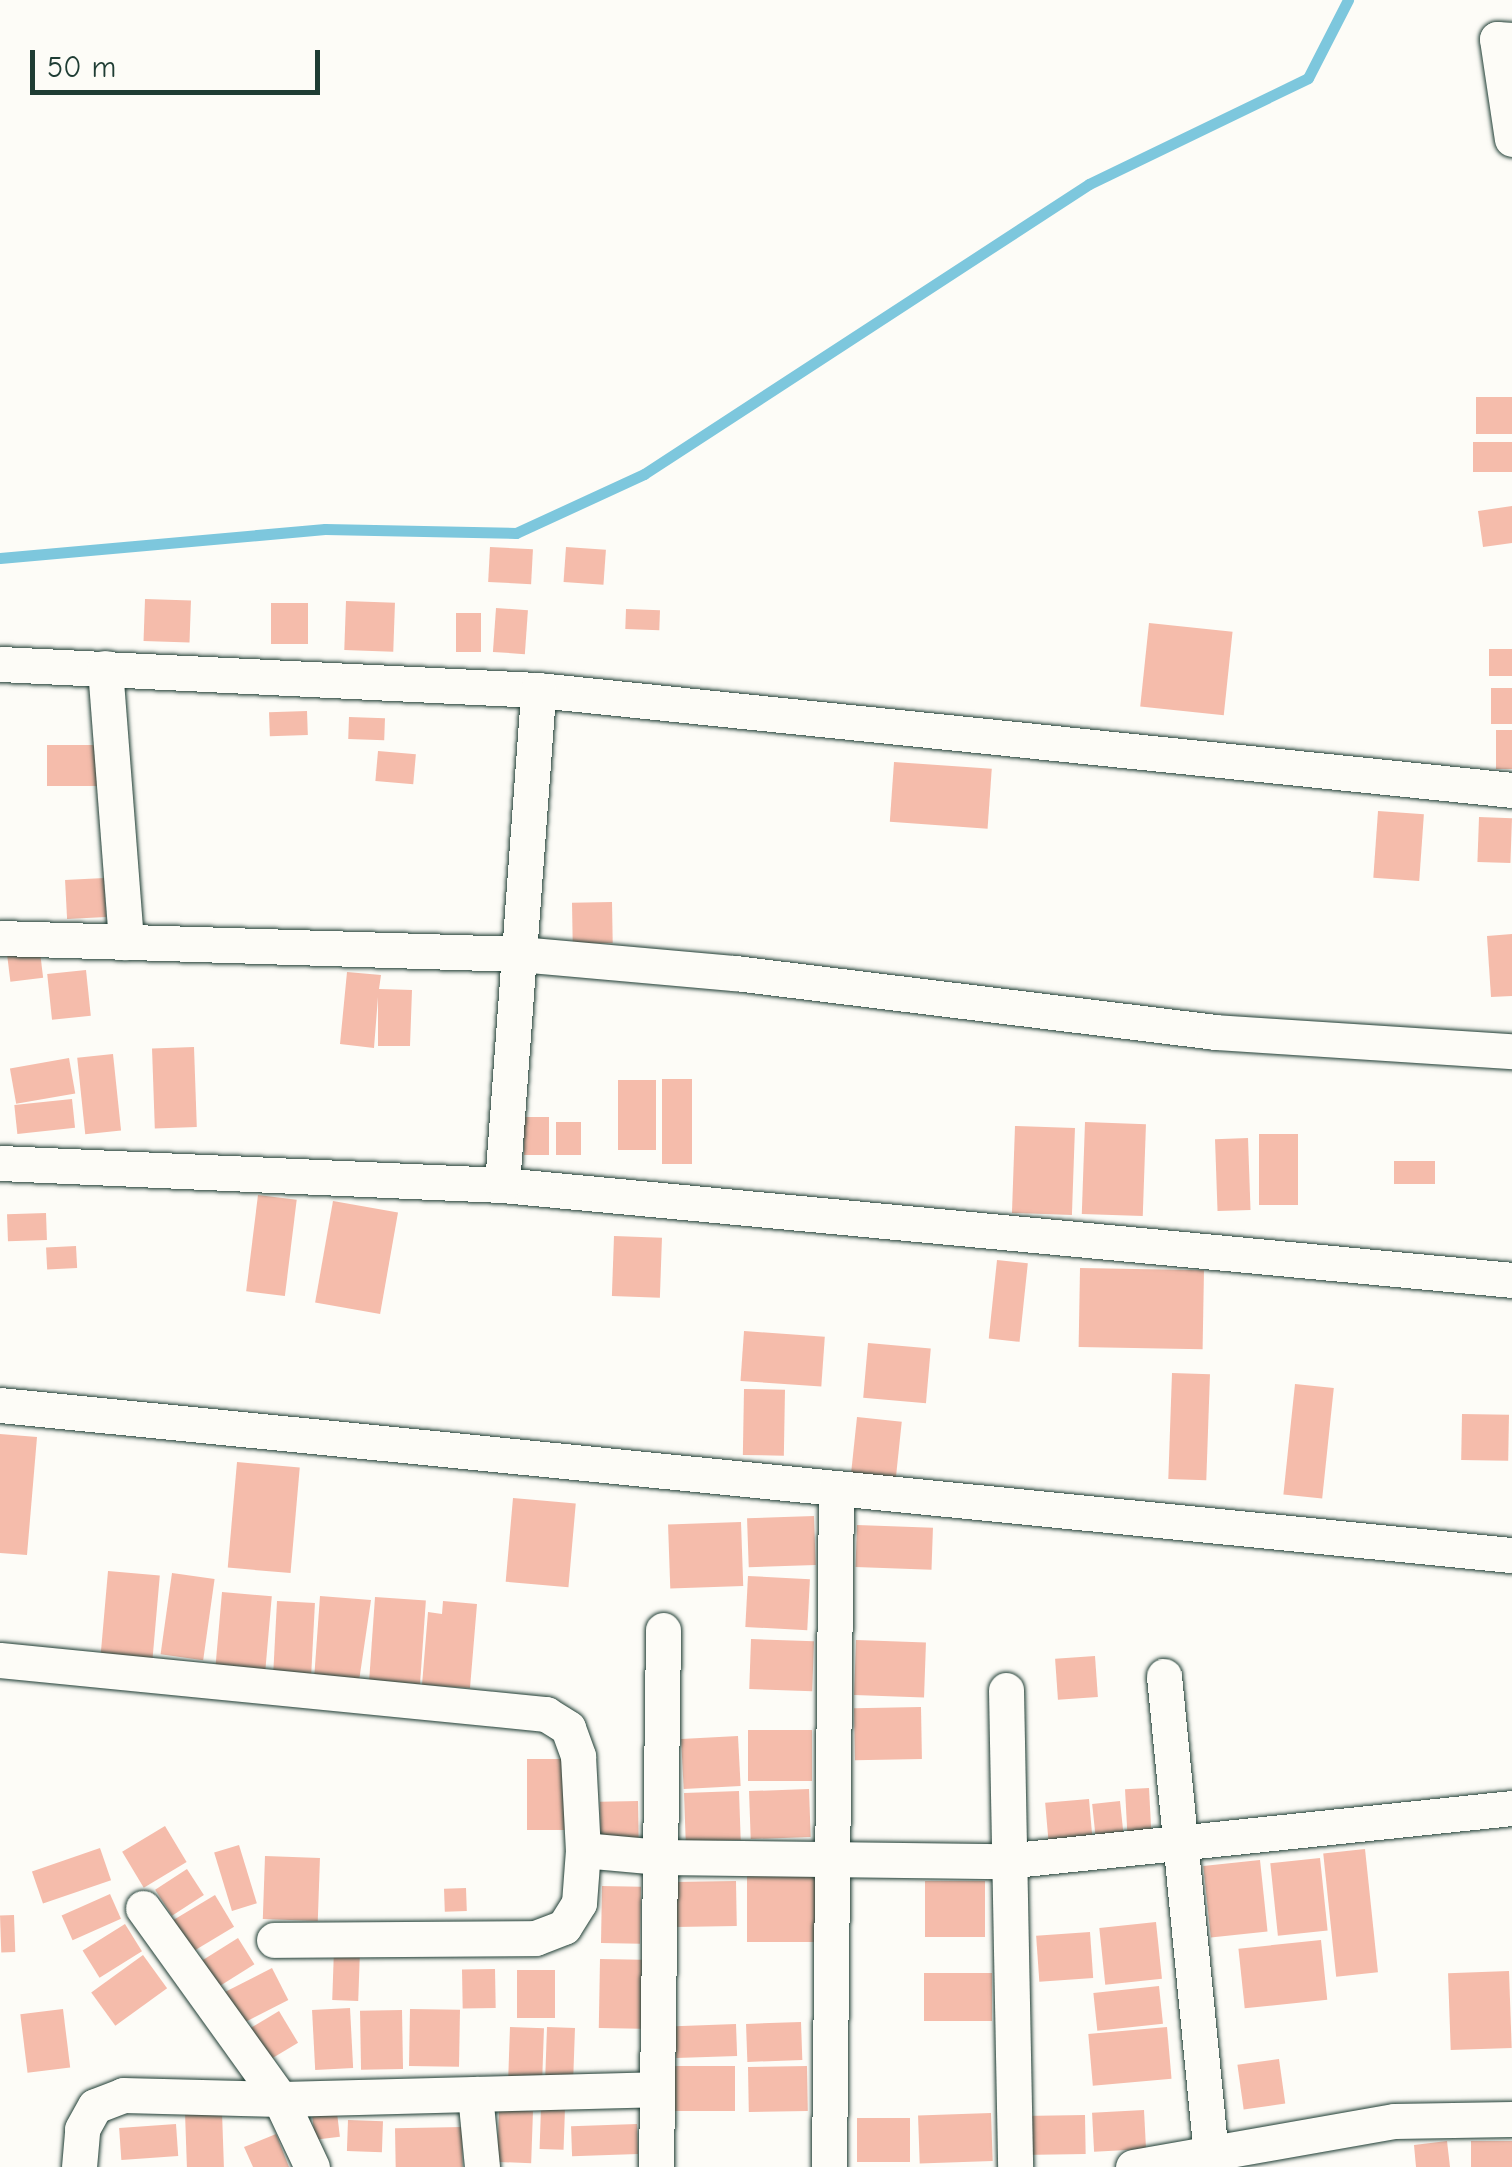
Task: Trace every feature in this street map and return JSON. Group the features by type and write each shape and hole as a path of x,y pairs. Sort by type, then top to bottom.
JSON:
{"street":[{"path":"1512,40 1497,39 1512,139"},
{"path":"0,664 538,690 1512,790"},
{"path":"104,668 126,942"},
{"path":"502,1185 538,690"},
{"path":"0,938 520,954 735,973 1215,1032 1512,1051"},
{"path":"0,1163 502,1185 1512,1280"},
{"path":"0,1405 1512,1555"},
{"path":"829,2167 836,1488"},
{"path":"656,2167 662,1630"},
{"path":"0,1660 546,1714 568,1728 578,1756 582,1850 580,1903 564,1927 535,1938 274,1940"},
{"path":"1164,1676 1177,1843 1211,2154"},
{"path":"1006,1690 1005,1861 1014,2167"},
{"path":"582,1850 660,1857 834,1856 1005,1861 1512,1808"},
{"path":"143,1908 280,2098 312,2167"},
{"path":"79,2167 82,2129 107,2098 657,2089"},
{"path":"475,2094 482,2167"},
{"path":"1133,2167 1394,2120 1512,2119"}],"building":[{"path":"1476,397 1512,397 1512,434 1476,434"},
{"path":"1473,442 1512,442 1512,472 1473,472"},
{"path":"1512,506 1512,543 1483,547 1478,511"},
{"path":"490,547 533,549 531,584 488,582"},
{"path":"566,547 606,550 603,585 564,582"},
{"path":"145,599 191,601 190,643 144,641"},
{"path":"346,601 395,603 393,652 344,650"},
{"path":"271,603 308,603 308,644 271,644"},
{"path":"496,608 528,610 525,654 493,652"},
{"path":"626,609 660,610 659,630 625,629"},
{"path":"456,613 481,613 481,652 456,652"},
{"path":"1149,623 1233,632 1224,715 1140,707"},
{"path":"1489,649 1512,649 1512,676 1489,676"},
{"path":"1491,688 1512,688 1512,724 1491,724"},
{"path":"307,711 308,735 270,736 269,712"},
{"path":"349,717 385,718 384,740 348,739"},
{"path":"1496,730 1512,730 1512,769 1496,769"},
{"path":"47,745 101,745 101,786 47,786"},
{"path":"378,751 416,754 413,784 375,781"},
{"path":"894,762 992,769 988,829 890,822"},
{"path":"1378,811 1424,814 1419,881 1373,878"},
{"path":"1479,817 1512,818 1510,863 1477,862"},
{"path":"104,878 106,917 67,919 65,880"},
{"path":"612,902 613,943 573,944 572,903"},
{"path":"1512,934 1512,996 1491,997 1487,936"},
{"path":"40,952 43,978 10,982 7,956"},
{"path":"86,970 91,1016 52,1020 47,974"},
{"path":"347,972 381,975 379,989 412,990 410,1046 378,1046 378,997 374,1048 340,1044"},
{"path":"194,1047 197,1127 155,1128 152,1048"},
{"path":"113,1054 121,1131 85,1134 77,1058"},
{"path":"69,1058 75,1093 16,1104 10,1068"},
{"path":"662,1079 692,1079 692,1164 662,1164"},
{"path":"618,1080 656,1080 656,1150 618,1150"},
{"path":"72,1099 75,1128 17,1134 14,1105"},
{"path":"524,1117 549,1117 549,1155 524,1155"},
{"path":"556,1122 581,1122 581,1155 556,1155"},
{"path":"1085,1122 1146,1124 1143,1216 1082,1214"},
{"path":"1015,1126 1075,1128 1072,1215 1012,1213"},
{"path":"1259,1134 1298,1134 1298,1205 1259,1205"},
{"path":"1248,1138 1251,1210 1218,1211 1215,1139"},
{"path":"1394,1161 1435,1161 1435,1184 1394,1184"},
{"path":"258,1195 297,1200 285,1296 246,1291"},
{"path":"333,1201 398,1212 380,1314 315,1302"},
{"path":"46,1213 47,1240 8,1241 7,1214"},
{"path":"614,1236 662,1238 660,1298 612,1296"},
{"path":"76,1246 77,1268 47,1270 46,1248"},
{"path":"997,1260 1028,1263 1020,1342 989,1339"},
{"path":"1080,1268 1204,1270 1203,1349 1079,1347"},
{"path":"744,1331 825,1337 821,1387 741,1381"},
{"path":"868,1343 931,1348 926,1403 863,1398"},
{"path":"1172,1373 1210,1374 1206,1480 1168,1479"},
{"path":"1295,1384 1334,1388 1322,1498 1283,1494"},
{"path":"744,1389 785,1390 784,1456 743,1455"},
{"path":"1462,1414 1509,1415 1508,1461 1461,1460"},
{"path":"857,1417 902,1422 896,1479 851,1475"},
{"path":"0,1434 37,1437 27,1555 0,1553"},
{"path":"237,1462 300,1467 291,1573 228,1568"},
{"path":"513,1498 576,1503 568,1587 506,1582"},
{"path":"814,1516 816,1565 749,1567 747,1518"},
{"path":"741,1522 743,1586 670,1589 668,1525"},
{"path":"857,1525 933,1528 931,1570 856,1567"},
{"path":"108,1571 160,1576 152,1666 100,1662"},
{"path":"172,1573 215,1579 203,1660 161,1654"},
{"path":"748,1576 810,1579 807,1630 745,1627"},
{"path":"222,1592 272,1596 265,1675 215,1671"},
{"path":"320,1596 371,1600 359,1681 314,1680"},
{"path":"375,1597 426,1601 420,1684 369,1681"},
{"path":"277,1601 315,1603 311,1676 273,1674"},
{"path":"443,1601 477,1604 470,1688 422,1685 428,1612 442,1614"},
{"path":"751,1639 814,1641 812,1691 749,1689"},
{"path":"856,1640 926,1642 924,1697 854,1695"},
{"path":"1095,1656 1098,1697 1058,1700 1055,1659"},
{"path":"921,1707 922,1759 855,1760 854,1708"},
{"path":"748,1730 812,1730 812,1781 748,1781"},
{"path":"738,1736 741,1786 684,1789 681,1739"},
{"path":"527,1759 567,1759 567,1830 527,1830"},
{"path":"1149,1788 1152,1838 1128,1839 1125,1789"},
{"path":"809,1789 811,1837 751,1839 749,1791"},
{"path":"739,1791 741,1840 686,1842 684,1793"},
{"path":"1089,1799 1093,1841 1049,1845 1045,1803"},
{"path":"638,1801 639,1846 601,1847 600,1802"},
{"path":"1120,1801 1125,1848 1097,1851 1092,1804"},
{"path":"165,1826 187,1862 144,1888 122,1852"},
{"path":"239,1845 257,1903 232,1911 214,1853"},
{"path":"100,1848 111,1880 43,1904 32,1871"},
{"path":"1365,1849 1378,1972 1336,1977 1323,1853"},
{"path":"265,1856 320,1858 318,1921 263,1919"},
{"path":"1320,1858 1328,1931 1278,1936 1270,1863"},
{"path":"1260,1860 1268,1932 1211,1938 1203,1866"},
{"path":"187,1869 204,1895 172,1916 155,1890"},
{"path":"747,1872 818,1872 818,1942 747,1942"},
{"path":"736,1881 737,1926 676,1927 675,1882"},
{"path":"925,1881 985,1881 985,1937 925,1937"},
{"path":"602,1886 641,1887 640,1944 601,1943"},
{"path":"466,1888 467,1911 445,1912 444,1889"},
{"path":"110,1894 121,1919 73,1940 62,1916"},
{"path":"215,1895 234,1927 191,1952 172,1921"},
{"path":"0,1915 14,1915 15,1952 1,1952"},
{"path":"1156,1922 1162,1979 1105,1985 1099,1928"},
{"path":"125,1924 142,1951 100,1978 83,1950"},
{"path":"1090,1932 1093,1978 1039,1982 1036,1936"},
{"path":"238,1938 254,1964 215,1989 198,1963"},
{"path":"1321,1940 1327,2000 1245,2008 1238,1949"},
{"path":"334,1949 360,1950 358,2001 332,2000"},
{"path":"143,1955 167,1988 115,2026 91,1993"},
{"path":"600,1959 642,1960 641,2029 599,2028"},
{"path":"272,1968 288,2000 239,2025 223,1993"},
{"path":"495,1969 496,2008 463,2009 462,1970"},
{"path":"517,1970 555,1970 555,2018 517,2018"},
{"path":"1509,1971 1512,2048 1451,2050 1448,1973"},
{"path":"924,1973 992,1973 992,2021 924,2021"},
{"path":"1159,1986 1163,2024 1097,2031 1093,1993"},
{"path":"350,2008 353,2068 315,2070 312,2010"},
{"path":"63,2009 70,2068 28,2073 20,2014"},
{"path":"410,2009 460,2010 459,2067 409,2066"},
{"path":"402,2010 403,2069 361,2070 360,2011"},
{"path":"279,2011 298,2043 269,2060 250,2029"},
{"path":"801,2022 802,2060 747,2062 746,2024"},
{"path":"736,2024 737,2056 676,2058 675,2026"},
{"path":"510,2027 544,2028 542,2080 508,2079"},
{"path":"547,2027 575,2028 573,2077 545,2076"},
{"path":"1167,2027 1172,2079 1093,2086 1088,2034"},
{"path":"1279,2059 1285,2104 1244,2109 1237,2065"},
{"path":"675,2066 735,2066 735,2111 675,2111"},
{"path":"807,2066 808,2111 749,2112 748,2067"},
{"path":"541,2108 565,2109 564,2150 540,2149"},
{"path":"499,2110 533,2111 531,2163 497,2162"},
{"path":"1144,2110 1146,2149 1094,2152 1092,2113"},
{"path":"222,2112 224,2167 187,2167 185,2113"},
{"path":"337,2113 340,2137 315,2140 312,2116"},
{"path":"991,2113 993,2161 920,2164 918,2116"},
{"path":"1085,2115 1086,2154 1022,2155 1021,2116"},
{"path":"857,2118 910,2118 910,2162 857,2162"},
{"path":"348,2120 383,2121 382,2152 347,2151"},
{"path":"176,2124 178,2156 121,2160 119,2128"},
{"path":"637,2124 638,2154 572,2156 571,2126"},
{"path":"462,2127 463,2167 396,2167 395,2128"},
{"path":"276,2134 289,2167 253,2167 244,2147"},
{"path":"1447,2141 1450,2167 1416,2167 1414,2145"},
{"path":"1471,2141 1512,2141 1512,2167 1471,2167"}],"waterway":[{"path":"0,558 325,529 516,533 644,474 1089,184 1308,78 1348,0"}]}
